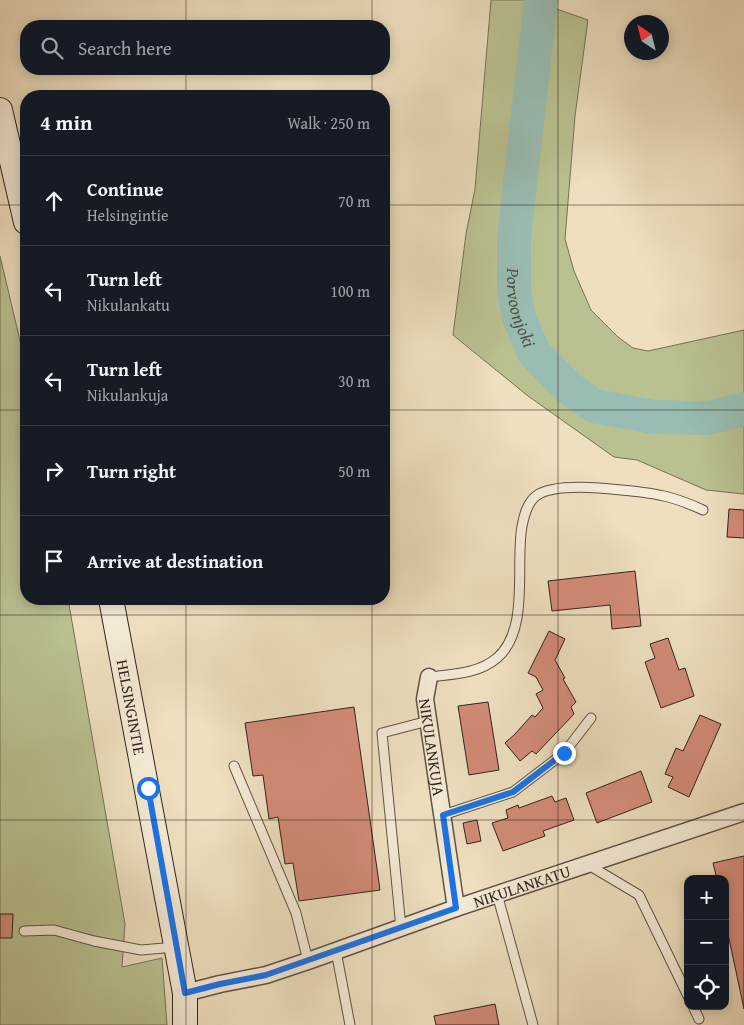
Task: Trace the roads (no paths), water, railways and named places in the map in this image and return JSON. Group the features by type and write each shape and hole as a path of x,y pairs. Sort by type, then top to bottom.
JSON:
{"main road":[{"path":"0,110 20,196"},
{"name":"HELSINGINTIE","path":"112,605 185,993 185,1025"},
{"name":"HELSINGINTIE","path":"185,993 200,1025"}],"street":[{"name":"NIKULANKUJA","path":"429,677 425,698 456,908"},
{"name":"NIKULANKATU","path":"185,993 266,975 497,894 744,812"}],"lane":[{"path":"429,677 465,673 483,667 498,657 511,640 516,624 519,543 523,518 529,503 537,495 550,490 585,487 662,495 703,510"},
{"path":"443,815 513,792 564,753 591,718"},
{"path":"401,928 382,734 428,721"},
{"path":"234,766 296,913 308,961"},
{"path":"587,864 639,896 684,988"},
{"path":"497,894 533,1025"},
{"path":"24,931 54,930 94,941 142,950 177,947"},
{"path":"336,952 350,1025"},
{"path":"695,1010 699,1019"}],"waterway":[{"name":"Porvoonjoki","path":"541,0 514,237 514,292 519,317 534,353 569,388 594,406 653,417 709,418 744,409"}]}
